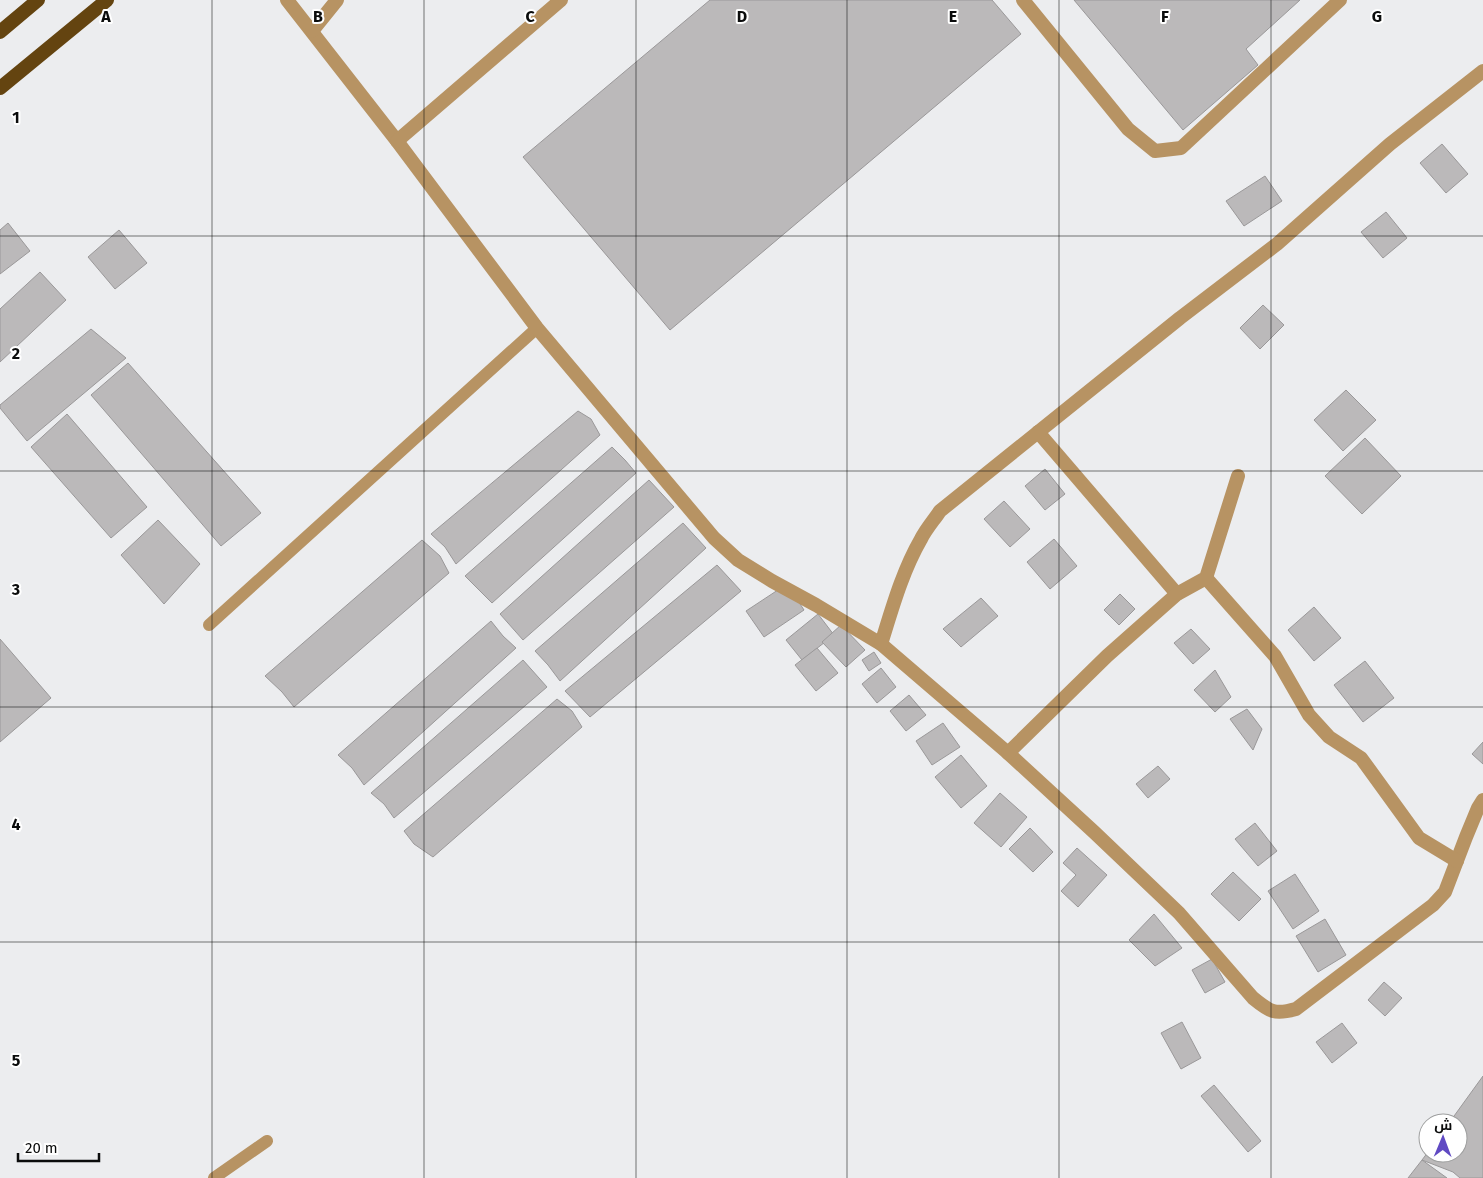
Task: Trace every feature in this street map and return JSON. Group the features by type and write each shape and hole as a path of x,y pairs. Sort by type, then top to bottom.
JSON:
{"highway":[{"path":"0,32 38,0"},
{"path":"0,88 107,0"}],"street":[{"path":"287,0 398,141 537,328 714,538 738,560 758,573 816,604 881,644 1008,753 1094,832 1179,913 1253,998 1266,1008 1281,1013 1296,1009 1433,905 1445,892 1475,815 1483,800"},
{"path":"312,31 337,0"},
{"path":"398,141 561,0"},
{"path":"1023,0 1128,129 1155,151 1181,148 1340,0"},
{"path":"881,644 910,561 921,539 940,511 1180,318 1277,244 1390,144 1483,71"},
{"path":"1038,432 1177,594"},
{"path":"1008,753 1107,656 1177,594 1206,578 1238,476"},
{"path":"1206,578 1275,656 1309,716 1329,738 1360,758 1419,838 1457,861"}],"lane":[{"path":"209,625 537,328"},
{"path":"214,1178 267,1141"}],"building":[{"path":"710,0 992,0 1021,34 670,330 523,157"},
{"path":"1074,0 1300,0 1246,49 1258,65 1183,130"},
{"path":"1442,144 1468,174 1446,193 1420,163"},
{"path":"1265,176 1282,201 1244,226 1226,201"},
{"path":"1386,212 1407,238 1383,258 1361,232"},
{"path":"8,223 30,251 0,274 0,230"},
{"path":"119,230 147,263 115,289 88,257"},
{"path":"40,272 66,300 0,362 0,309"},
{"path":"1263,305 1284,325 1260,349 1240,328"},
{"path":"91,329 126,358 27,441 0,408 0,405"},
{"path":"128,363 261,513 221,546 91,395"},
{"path":"1346,390 1376,420 1343,451 1314,420"},
{"path":"578,411 591,419 600,435 456,564 445,547 431,534"},
{"path":"67,414 147,507 111,538 31,447"},
{"path":"1365,438 1401,476 1362,514 1325,476"},
{"path":"612,447 636,473 492,603 465,576"},
{"path":"1045,469 1065,494 1045,510 1025,486"},
{"path":"649,480 674,507 523,640 500,614"},
{"path":"1004,501 1030,529 1010,547 984,519"},
{"path":"158,520 200,564 164,604 121,555"},
{"path":"683,523 706,548 560,681 535,651"},
{"path":"1054,539 1077,566 1050,589 1027,562"},
{"path":"422,540 440,556 449,573 294,707 265,676"},
{"path":"717,565 741,591 590,717 565,691"},
{"path":"787,584 804,610 764,637 746,611"},
{"path":"1120,594 1135,609 1119,625 1104,610"},
{"path":"981,598 998,616 961,647 943,629"},
{"path":"1314,607 1341,638 1314,661 1288,630"},
{"path":"818,614 834,635 802,660 786,640"},
{"path":"491,621 516,648 364,785 352,768 338,755"},
{"path":"841,625 865,650 846,667 822,642"},
{"path":"1191,629 1210,649 1193,664 1174,643"},
{"path":"0,639 51,698 0,742"},
{"path":"817,648 838,673 816,691 795,665"},
{"path":"874,652 881,663 869,671 862,660"},
{"path":"523,660 547,687 394,818 384,804 371,793"},
{"path":"1365,661 1394,698 1363,722 1334,685"},
{"path":"881,668 896,687 877,703 862,684"},
{"path":"1215,670 1231,697 1215,712 1194,690"},
{"path":"909,695 926,715 906,731 890,711"},
{"path":"557,699 572,711 582,727 433,857 414,844 404,831"},
{"path":"1247,709 1262,729 1253,750 1230,719"},
{"path":"943,723 960,747 932,765 916,741"},
{"path":"1483,742 1483,764 1472,754"},
{"path":"961,755 987,786 961,808 935,777"},
{"path":"1158,766 1170,779 1148,798 1136,784"},
{"path":"1000,793 1027,817 1001,847 974,823"},
{"path":"1255,823 1277,851 1258,866 1235,839"},
{"path":"1030,828 1053,852 1033,872 1009,849"},
{"path":"1077,848 1107,875 1078,907 1061,891 1076,875 1063,863"},
{"path":"1233,872 1261,899 1239,921 1211,894"},
{"path":"1295,874 1319,911 1293,929 1268,891"},
{"path":"1154,914 1182,948 1155,966 1129,940"},
{"path":"1325,919 1346,955 1318,972 1296,936"},
{"path":"1212,959 1225,982 1205,993 1192,970"},
{"path":"1384,982 1402,998 1385,1016 1368,1000"},
{"path":"1182,1022 1201,1058 1181,1069 1161,1033"},
{"path":"1342,1023 1357,1043 1332,1063 1316,1042"},
{"path":"1483,1076 1483,1178 1460,1178 1453,1172 1430,1163 1468,1163 1468,1113 1456,1113"},
{"path":"1214,1085 1261,1141 1248,1152 1201,1096"},
{"path":"1420,1163 1426,1163 1447,1178 1408,1178"}]}
